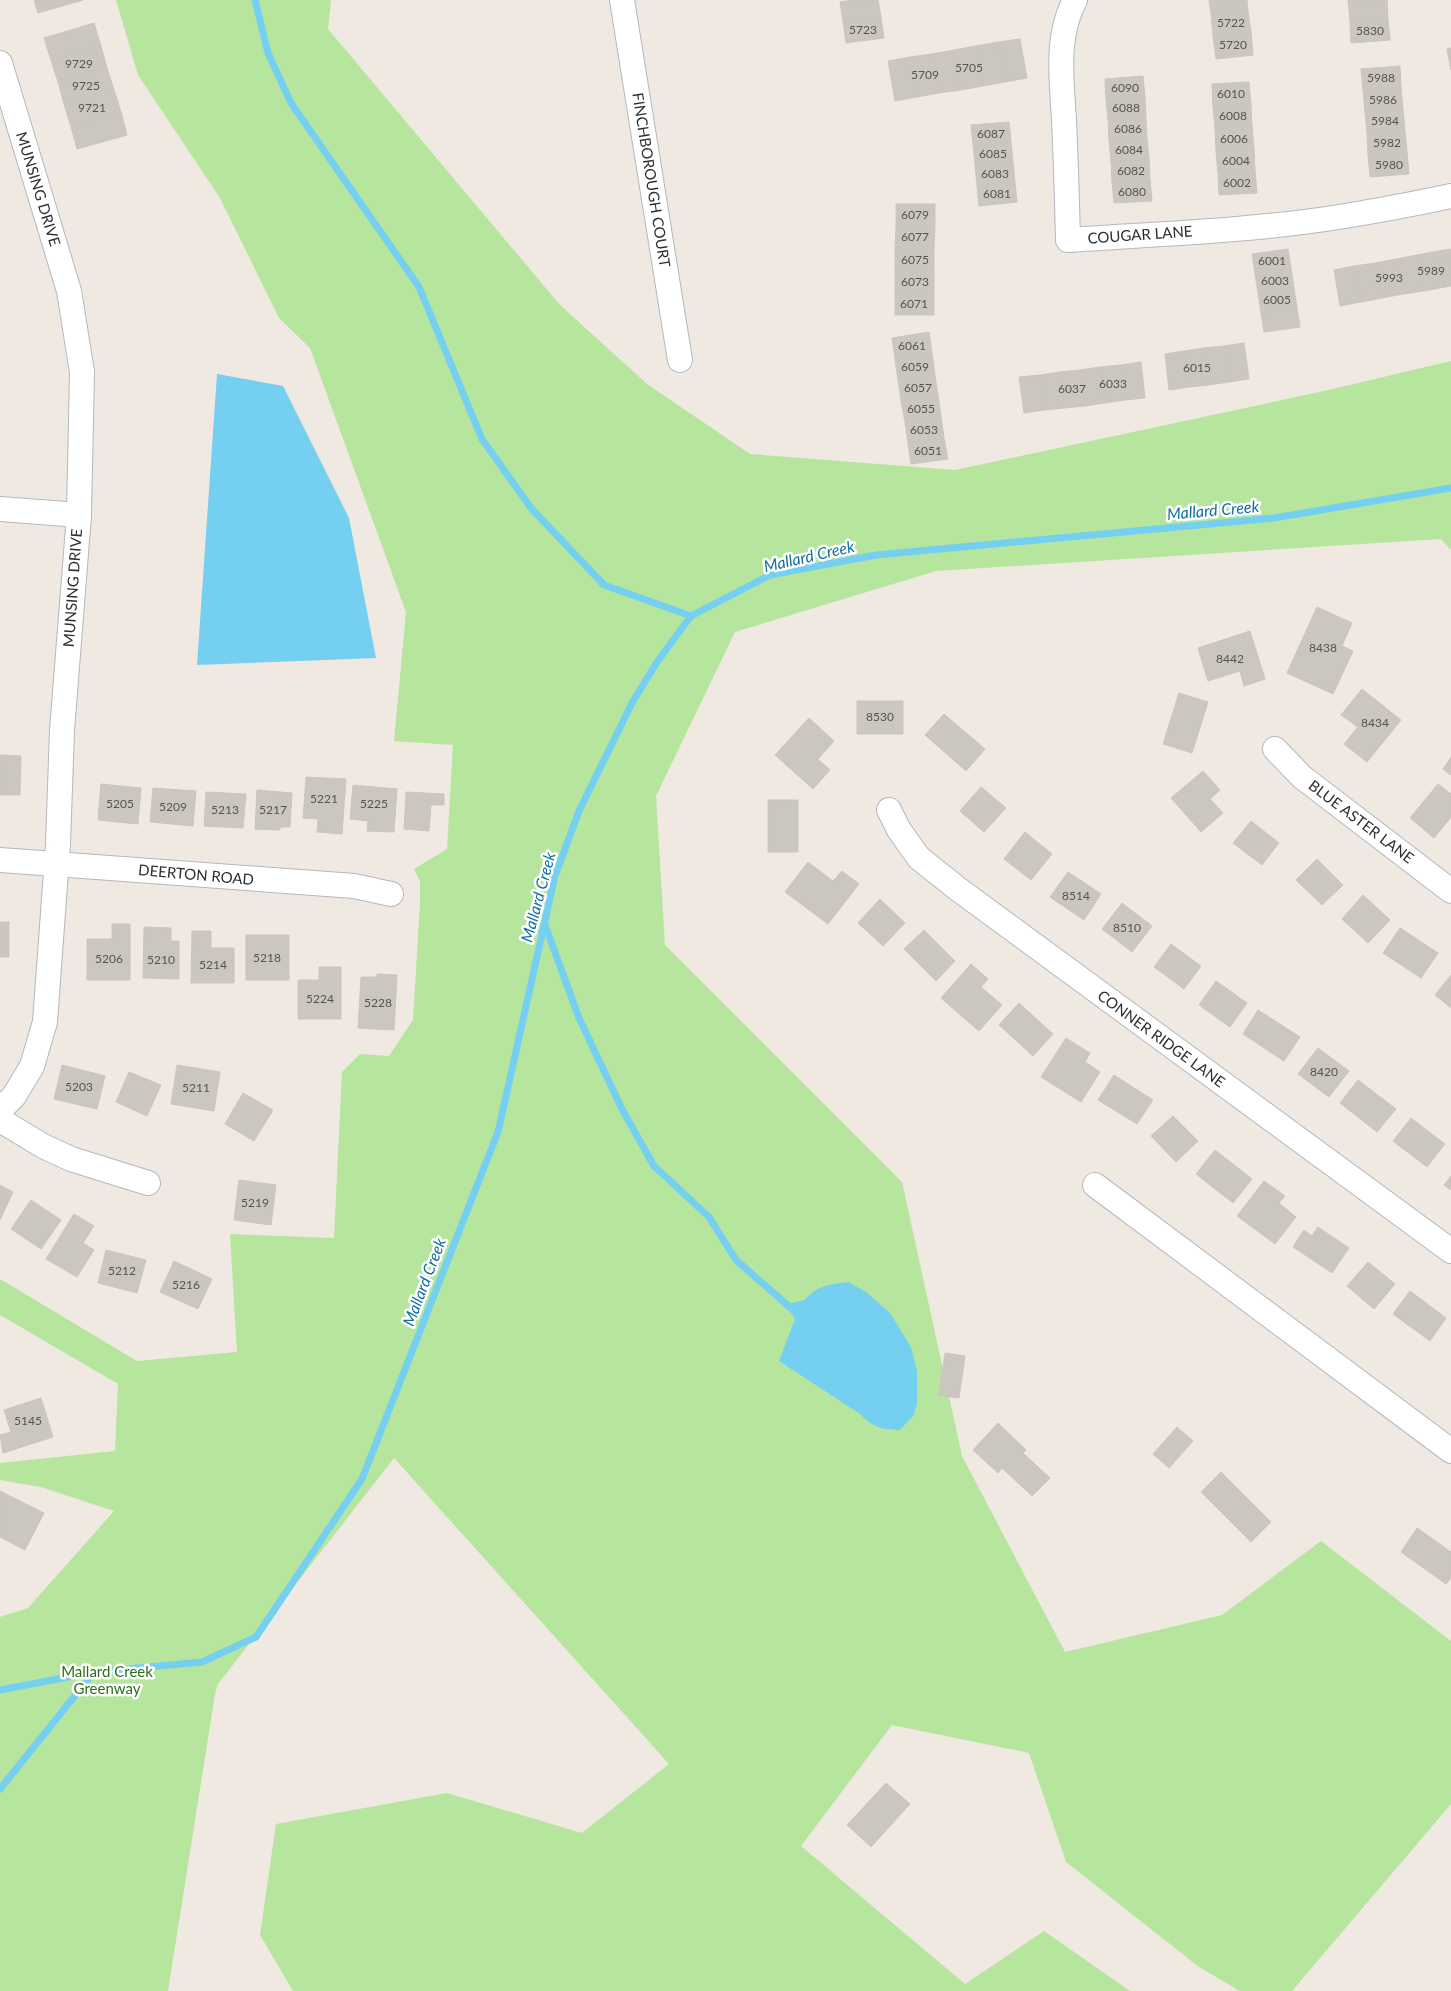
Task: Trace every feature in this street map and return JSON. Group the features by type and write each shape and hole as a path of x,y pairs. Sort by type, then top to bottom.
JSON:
{"street":[{"name":"FINCHBOROUGH COURT","path":"622,0 680,360"},
{"name":"COUGAR LANE","path":"1075,0 1071,6 1062,43 1060,76 1064,118 1068,240 1173,233 1324,219 1451,196"},
{"name":"MUNSING DRIVE","path":"0,63 69,291 82,372 79,515 62,730 57,864 45,1022 32,1066 14,1096 0,1110"},
{"path":"0,509 79,515"},
{"name":"BLUE ASTER LANE","path":"1275,748 1302,777 1451,891"},
{"name":"CONNER RIDGE LANE","path":"889,810 899,830 920,858 958,889 1451,1251"},
{"name":"DEERTON ROAD","path":"0,860 354,886 391,894"},
{"path":"0,1120 43,1146 72,1159 148,1183"},
{"path":"1095,1185 1451,1451"}],"green space":[{"name":"Mallard Creek Greenway","path":"116,0 331,0 328,29 560,305 647,384 750,454 955,470 1324,391 1451,361 1451,550 1441,539 936,571 735,632 656,796 665,945 902,1182 962,1456 1065,1652 1222,1615 1321,1541 1451,1641 1451,1804 1292,1991 1240,1991 1199,1967 1066,1862 1029,1753 892,1725 801,1846 965,1984 1044,1931 1130,1991 293,1991 260,1935 276,1824 447,1793 582,1833 669,1764 394,1458 218,1684 168,1991 0,1991 0,1617 28,1608 114,1511 41,1487 0,1480 0,1463 115,1451 118,1384 0,1315 0,1279 137,1361 237,1352 230,1234 334,1238 342,1072 360,1054 389,1056 413,1020 420,904 420,881 414,869 447,849 453,745 394,741 406,612 310,348 279,318 220,198 138,75"}],"water":[{"path":"217,374 283,386 349,518 376,658 197,665"},
{"path":"848,1282 866,1292 890,1313 911,1347 917,1371 917,1404 913,1416 900,1430 874,1425 779,1361 795,1319 787,1304 805,1300 809,1295 824,1286"}],"building":[{"path":"34,0 83,0 38,13"},
{"path":"878,0 881,17 843,22 840,2"},
{"path":"1209,0 1247,0 1248,11 1211,14"},
{"path":"1348,0 1387,0 1388,18 1350,21"},
{"path":"1248,11 1251,32 1213,36 1211,14"},
{"path":"881,17 884,38 846,43 843,22"},
{"path":"1388,18 1390,40 1351,43 1350,21"},
{"path":"94,23 101,46 51,60 44,38"},
{"path":"1251,32 1253,55 1216,59 1213,36"},
{"path":"1020,39 1027,78 1005,82 998,42"},
{"path":"998,42 1005,82 983,86 976,46"},
{"path":"101,46 107,68 58,82 51,60"},
{"path":"976,46 983,86 961,90 954,50"},
{"path":"1451,48 1451,70 1447,49"},
{"path":"954,50 961,90 939,93 932,54"},
{"path":"932,54 939,93 917,97 910,57"},
{"path":"910,57 917,97 895,101 888,61"},
{"path":"1400,66 1401,87 1363,91 1361,69"},
{"path":"107,68 114,90 64,104 58,82"},
{"path":"1143,76 1145,97 1106,99 1105,79"},
{"path":"1249,82 1251,104 1213,107 1212,84"},
{"path":"1401,87 1403,109 1365,112 1363,91"},
{"path":"114,90 121,112 71,127 64,104"},
{"path":"1145,97 1146,118 1108,120 1106,99"},
{"path":"1251,104 1252,126 1215,129 1213,107"},
{"path":"1403,109 1405,131 1367,134 1365,112"},
{"path":"121,112 127,135 77,149 71,127"},
{"path":"1146,118 1147,138 1109,141 1108,120"},
{"path":"1009,122 1011,142 973,145 971,125"},
{"path":"1252,126 1254,148 1216,151 1215,129"},
{"path":"1405,131 1407,152 1368,155 1367,134"},
{"path":"1147,138 1149,159 1111,162 1109,141"},
{"path":"1011,142 1013,162 975,165 973,145"},
{"path":"1254,148 1255,171 1218,173 1216,151"},
{"path":"1407,152 1409,174 1370,177 1368,155"},
{"path":"1149,159 1150,180 1112,183 1111,162"},
{"path":"1013,162 1015,182 977,186 975,165"},
{"path":"1255,171 1257,193 1219,195 1218,173"},
{"path":"1150,180 1152,201 1114,203 1112,183"},
{"path":"1015,182 1017,202 979,206 977,186"},
{"path":"896,204 935,204 935,226 896,226"},
{"path":"896,226 935,226 934,249 895,249"},
{"path":"895,249 934,249 934,271 895,271"},
{"path":"1288,249 1291,268 1255,274 1252,254"},
{"path":"1451,249 1451,286 1445,287 1438,251"},
{"path":"1438,251 1445,287 1424,291 1417,255"},
{"path":"1417,255 1424,291 1403,294 1396,259"},
{"path":"1396,259 1403,294 1382,298 1375,263"},
{"path":"1375,263 1382,298 1361,302 1354,266"},
{"path":"1354,266 1361,302 1340,306 1334,270"},
{"path":"1291,268 1294,288 1258,293 1255,274"},
{"path":"895,271 934,271 934,293 895,293"},
{"path":"1294,288 1297,308 1261,313 1258,293"},
{"path":"895,293 934,293 934,315 895,315"},
{"path":"1297,308 1300,327 1264,332 1261,313"},
{"path":"929,332 932,353 895,359 892,338"},
{"path":"1244,343 1249,379 1229,382 1224,346"},
{"path":"1224,346 1229,382 1209,385 1204,348"},
{"path":"1204,348 1209,385 1189,387 1184,351"},
{"path":"1184,351 1189,387 1169,390 1165,354"},
{"path":"932,353 935,375 898,380 895,359"},
{"path":"1141,362 1145,398 1125,400 1121,365"},
{"path":"1121,365 1125,400 1105,403 1100,367"},
{"path":"1100,367 1105,403 1085,406 1080,370"},
{"path":"1080,370 1085,406 1064,408 1060,372"},
{"path":"1060,372 1064,408 1044,410 1040,375"},
{"path":"935,375 938,396 901,401 898,380"},
{"path":"1040,375 1044,410 1024,413 1019,377"},
{"path":"938,396 941,417 905,422 901,401"},
{"path":"941,417 944,438 908,443 905,422"},
{"path":"944,438 948,459 911,464 908,443"},
{"path":"1317,607 1352,623 1342,646 1353,651 1333,694 1287,673"},
{"path":"1250,631 1265,679 1244,686 1240,671 1208,681 1198,648"},
{"path":"1362,689 1401,720 1367,762 1344,744 1358,727 1341,715"},
{"path":"1179,693 1208,702 1192,753 1163,744"},
{"path":"857,701 903,701 903,734 857,734"},
{"path":"944,714 985,749 966,771 925,735"},
{"path":"809,718 834,741 818,759 830,770 813,789 775,755"},
{"path":"0,755 21,756 20,795 0,795"},
{"path":"1451,757 1451,775 1443,769"},
{"path":"1203,771 1220,790 1210,799 1223,813 1201,832 1171,798"},
{"path":"306,777 346,779 342,834 317,832 318,819 303,818"},
{"path":"101,784 141,788 138,824 98,820"},
{"path":"1438,784 1451,794 1451,817 1434,838 1410,818"},
{"path":"353,785 397,789 394,832 367,831 368,821 350,819"},
{"path":"981,787 1006,808 984,832 960,811"},
{"path":"153,788 196,791 193,826 150,822"},
{"path":"257,790 292,793 290,827 280,827 280,830 255,829"},
{"path":"206,792 246,794 243,828 204,826"},
{"path":"406,792 444,794 444,805 431,805 429,831 404,829"},
{"path":"768,800 798,800 798,852 768,852"},
{"path":"1251,821 1279,843 1262,865 1233,843"},
{"path":"1025,832 1052,854 1031,880 1004,859"},
{"path":"1317,859 1343,885 1322,905 1296,880"},
{"path":"808,862 833,881 842,871 859,884 828,924 785,892"},
{"path":"1068,872 1101,894 1084,920 1050,897"},
{"path":"1363,895 1390,920 1368,943 1342,919"},
{"path":"880,899 905,923 883,946 858,923"},
{"path":"1122,903 1152,926 1132,952 1102,929"},
{"path":"0,922 9,922 9,957 0,957"},
{"path":"112,924 130,924 130,980 87,980 87,939 112,939"},
{"path":"144,927 171,928 171,941 179,941 179,979 143,978"},
{"path":"1400,928 1438,953 1421,978 1383,953"},
{"path":"924,930 955,961 936,981 904,949"},
{"path":"192,931 211,931 211,948 234,948 234,983 191,983"},
{"path":"246,935 289,935 289,980 246,980"},
{"path":"1171,944 1201,966 1184,989 1154,967"},
{"path":"971,964 988,979 981,987 1002,1005 979,1031 941,998"},
{"path":"319,967 341,967 341,1019 298,1019 298,980 319,980"},
{"path":"377,974 397,975 394,1030 358,1028 361,977 377,977"},
{"path":"1451,975 1451,1008 1435,995"},
{"path":"1216,981 1247,1003 1230,1027 1199,1005"},
{"path":"1019,1003 1053,1034 1033,1056 999,1025"},
{"path":"1258,1010 1300,1037 1284,1061 1243,1034"},
{"path":"1066,1038 1090,1053 1085,1062 1100,1072 1081,1102 1041,1077"},
{"path":"1318,1048 1349,1071 1329,1097 1298,1074"},
{"path":"62,1065 105,1076 97,1109 54,1099"},
{"path":"177,1065 220,1072 214,1111 171,1104"},
{"path":"129,1072 161,1085 147,1116 116,1102"},
{"path":"1114,1075 1153,1100 1137,1124 1098,1100"},
{"path":"1358,1080 1396,1109 1377,1132 1340,1103"},
{"path":"243,1093 273,1110 254,1141 225,1124"},
{"path":"1173,1116 1198,1141 1176,1162 1151,1136"},
{"path":"1411,1118 1445,1144 1427,1167 1393,1141"},
{"path":"1215,1150 1252,1179 1233,1203 1196,1174"},
{"path":"1451,1176 1451,1190 1444,1185"},
{"path":"239,1180 276,1185 271,1225 234,1220"},
{"path":"1264,1181 1285,1196 1279,1203 1296,1217 1275,1244 1237,1216"},
{"path":"0,1185 13,1192 0,1220"},
{"path":"31,1200 61,1220 41,1249 11,1229"},
{"path":"74,1214 94,1226 83,1243 94,1250 77,1277 46,1259"},
{"path":"1318,1227 1349,1248 1332,1273 1293,1247 1304,1230 1312,1236"},
{"path":"106,1250 146,1260 137,1293 98,1283"},
{"path":"174,1261 212,1279 198,1309 160,1292"},
{"path":"1368,1262 1395,1284 1374,1309 1347,1286"},
{"path":"1410,1291 1446,1318 1430,1341 1393,1314"},
{"path":"945,1353 965,1356 959,1398 939,1395"},
{"path":"41,1398 53,1437 3,1453 0,1435 11,1432 4,1410"},
{"path":"998,1423 1026,1450 1023,1453 1050,1478 1032,1496 1002,1468 998,1473 973,1450"},
{"path":"1177,1427 1193,1441 1169,1468 1153,1454"},
{"path":"1221,1472 1271,1522 1251,1542 1201,1492"},
{"path":"0,1491 44,1513 25,1550 0,1537"},
{"path":"1417,1528 1451,1552 1451,1578 1446,1584 1401,1552"},
{"path":"886,1783 910,1804 871,1847 847,1825"}],"waterway":[{"path":"255,0 268,53 291,103 419,287 482,439 531,508 604,585 691,616"},
{"name":"Mallard Creek","path":"0,1690 94,1672 202,1662 256,1637 362,1479 498,1132 555,876 579,811 632,703 657,662 691,616 770,575 876,555 1274,518 1451,488"},
{"path":"545,925 579,1018 622,1109 654,1166 709,1217 736,1260 793,1310"},
{"path":"0,1789 94,1672"}]}
